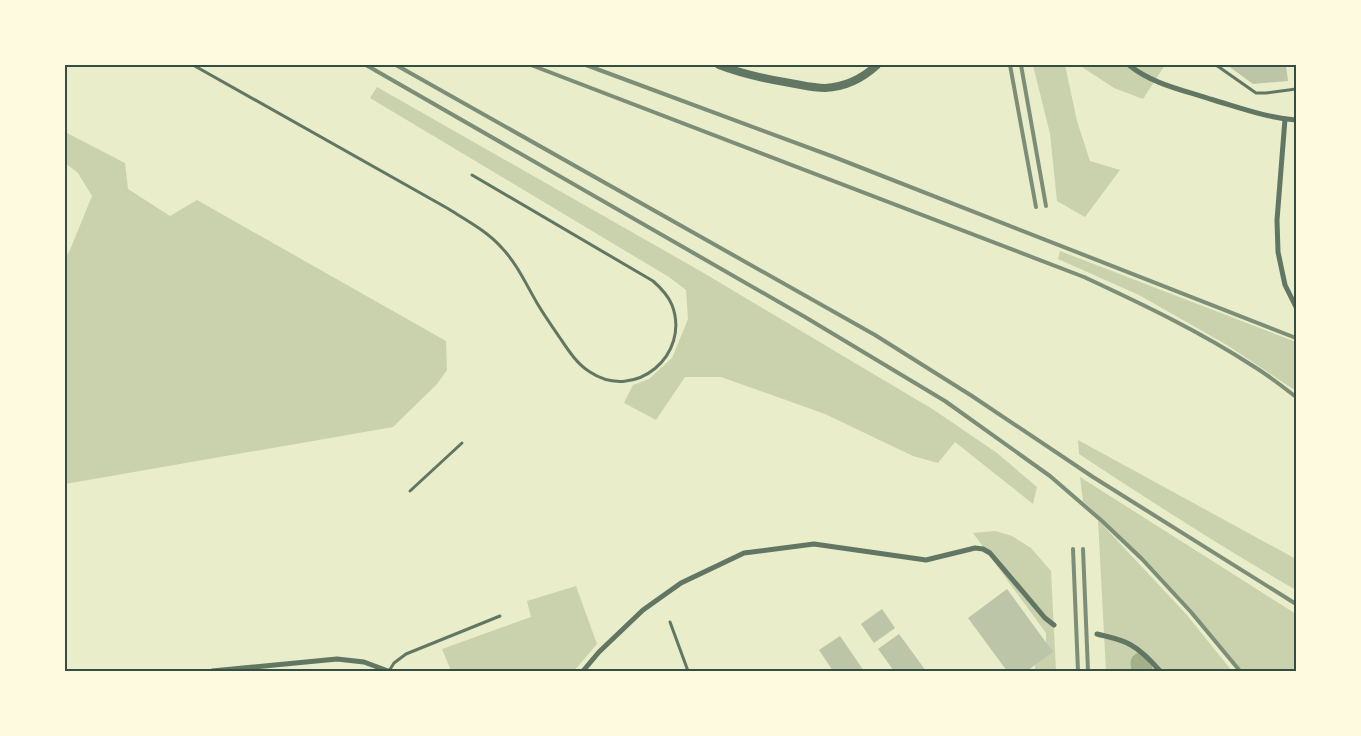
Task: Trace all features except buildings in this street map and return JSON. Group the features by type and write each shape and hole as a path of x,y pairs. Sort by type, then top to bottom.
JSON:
{"street":[{"path":"719,65 730,70 771,80 826,88 856,80 877,65"},
{"path":"1129,65 1162,84 1238,107 1296,120"},
{"path":"1285,119 1278,220 1278,252 1285,285 1296,307"},
{"path":"583,671 643,610 681,583 744,554 814,544 926,560 975,548 983,549 990,553 1045,618 1054,625"},
{"path":"1096,634 1131,645 1160,671"},
{"path":"212,671 336,660 364,662 388,671"}],"lane":[{"path":"193,65 447,208 482,230 502,248 519,271 538,305 567,349 590,372 600,378 626,381 648,374 658,366 667,356 673,344 676,331 676,319 672,304 665,292 653,281 472,175"},
{"path":"1216,65 1256,93 1296,89"},
{"path":"410,491 462,443"},
{"path":"388,671 394,663 406,654 500,616"},
{"path":"670,622 688,671"}],"green space":[{"path":"1033,65 1065,65 1077,121 1090,161 1120,170 1085,217 1057,201 1050,134"},
{"path":"1079,65 1165,65 1143,99 1114,88"},
{"path":"377,87 702,272 934,410 997,453 1037,487 1033,504 955,442 938,463 913,456 825,414 721,377 685,377 656,420 624,403 633,385 649,379 672,358 688,319 686,290 669,277 370,98"},
{"path":"65,132 125,163 128,189 170,216 197,200 446,341 447,370 437,384 393,427 65,484 65,258 92,196 78,173 65,163"},
{"path":"1060,251 1296,342 1296,391 1227,345 1139,295 1058,259"},
{"path":"1078,440 1296,559 1296,590 1186,524 1079,454"},
{"path":"1080,477 1296,614 1296,671 1240,671 1186,606 1134,550 1083,501"},
{"path":"1098,520 1186,614 1232,671 1106,671"},
{"path":"995,531 1012,536 1031,548 1051,571 1056,671 1035,671 1035,658 1046,649 1046,633 973,533"},
{"path":"576,586 597,644 574,671 451,671 442,649 531,617 527,601"}],"waterway":[{"path":"1141,663 1142,671"}],"railway":[{"path":"366,65 805,317 945,401 1050,476 1102,521 1142,559 1191,612 1240,671"},
{"path":"396,65 875,335 972,396 1093,477 1296,604"},
{"path":"531,65 1084,277 1212,341 1264,373 1296,397"},
{"path":"586,65 834,157 1296,338"},
{"path":"1010,65 1036,207"},
{"path":"1021,65 1046,206"},
{"path":"1073,549 1078,671"},
{"path":"1083,549 1088,671"}]}
